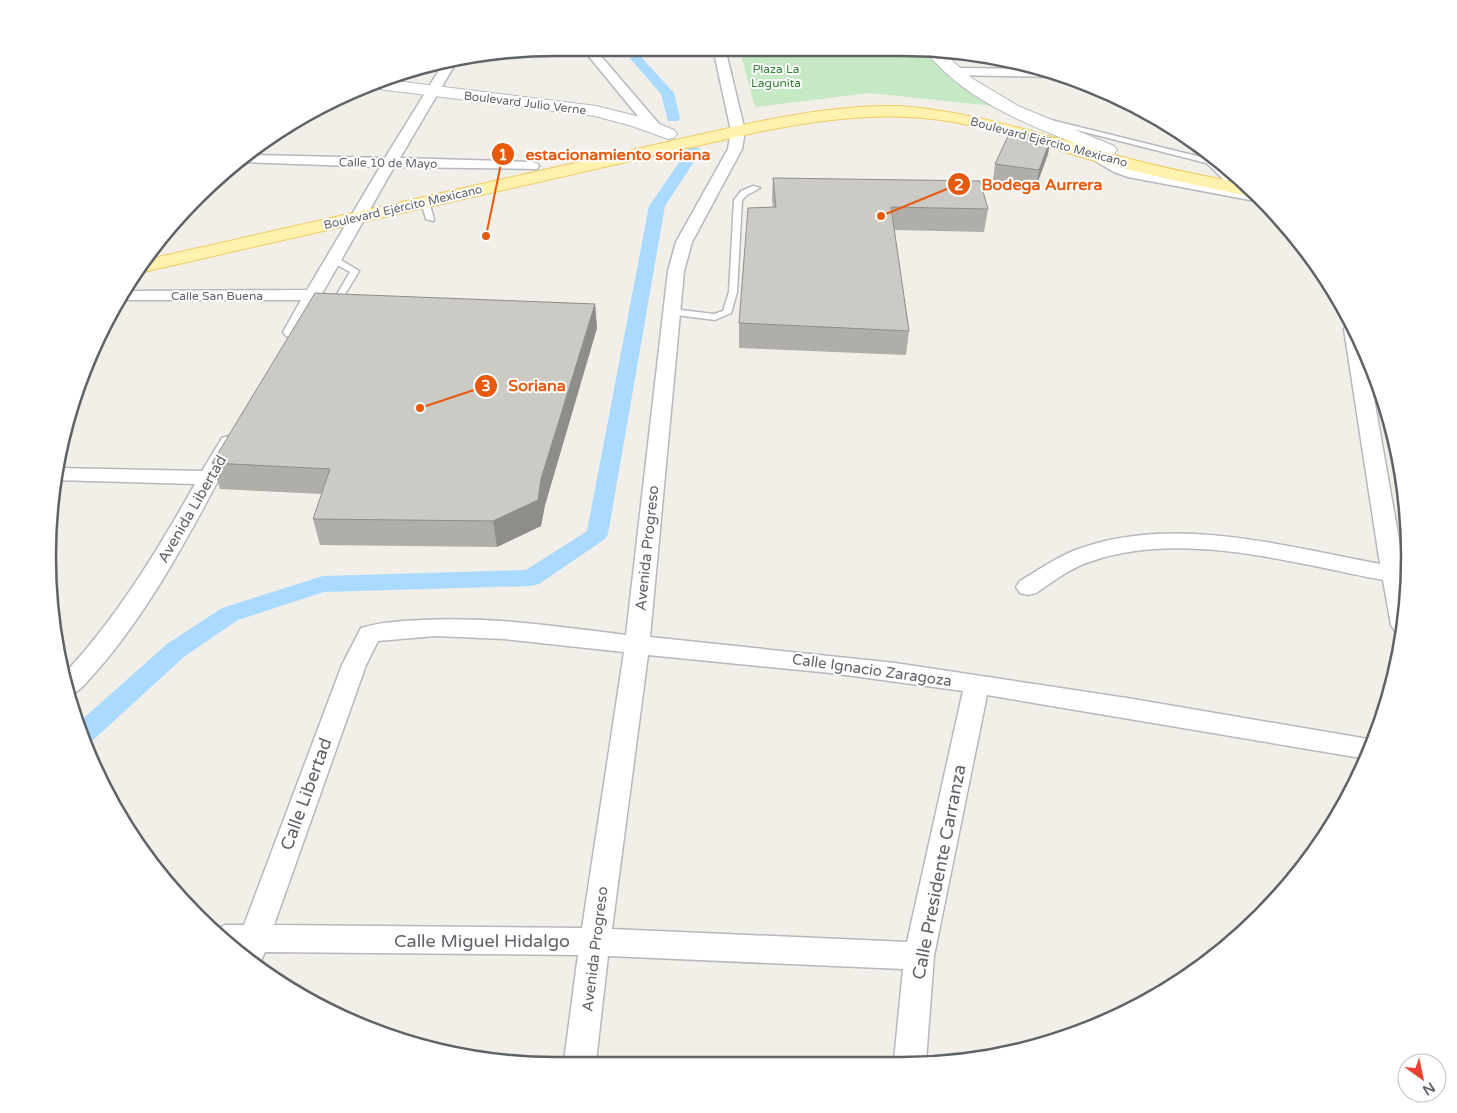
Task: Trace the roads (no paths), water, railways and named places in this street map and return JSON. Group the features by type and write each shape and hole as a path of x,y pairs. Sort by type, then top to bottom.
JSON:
{"main road":[{"name":"Boulevard Ejército Mexicano","path":"152,263 532,166 668,135 822,114 906,111 958,118 1102,153 1184,178 1238,188"},
{"name":"Boulevard Ejército Mexicano","path":"162,250 361,210 428,210 668,135"},
{"name":"Boulevard Ejército Mexicano","path":"1102,153 1225,176"}],"street":[{"path":"595,56 668,135"},
{"name":"Avenida Progreso","path":"581,1057 637,645 676,271 684,242 736,149 720,56"},
{"path":"941,58 988,96 1102,153 1119,168 1133,174 1247,196"},
{"path":"283,348 361,210 447,69"},
{"path":"956,72 1029,73"},
{"name":"Boulevard Julio Verne","path":"389,86 596,111 668,135"},
{"name":"Calle 10 de Mayo","path":"253,159 532,166"},
{"name":"Calle San Buena","path":"130,296 313,296"},
{"path":"1358,354 1392,574 1398,603"},
{"name":"Avenida Libertad","path":"72,681 112,635 149,584 239,426"},
{"path":"64,474 209,478"},
{"path":"1028,587 1057,568 1087,554 1122,545 1166,541 1210,543 1392,574"},
{"name":"Calle Ignacio Zaragoza","path":"370,634 410,629 497,630 810,661 977,685 1363,748"},
{"name":"Calle Libertad","path":"242,944 341,695 370,634"},
{"name":"Calle Presidente Carranza","path":"910,1057 919,956 977,685"},
{"name":"Calle Miguel Hidalgo","path":"242,944 595,942 919,956"}],"lane":[{"path":"1031,118 1080,128 1161,152 1207,162"},
{"path":"672,312 715,317 727,312 733,292 738,200 744,193 756,188"},
{"path":"334,259 354,271 333,307 347,307"}],"waterway":[{"path":"634,56 667,93 673,118"},
{"path":"88,730 176,650 230,614 323,584 531,578 597,534 657,206 694,151"}],"place":[{"name":"Bodega Aurrera","path":"881,216"},
{"name":"estacionamiento soriana","path":"486,236"},
{"name":"Soriana","path":"420,408"}],"park label":[{"name":"Plaza La Lagunita","path":"776,76"}]}
